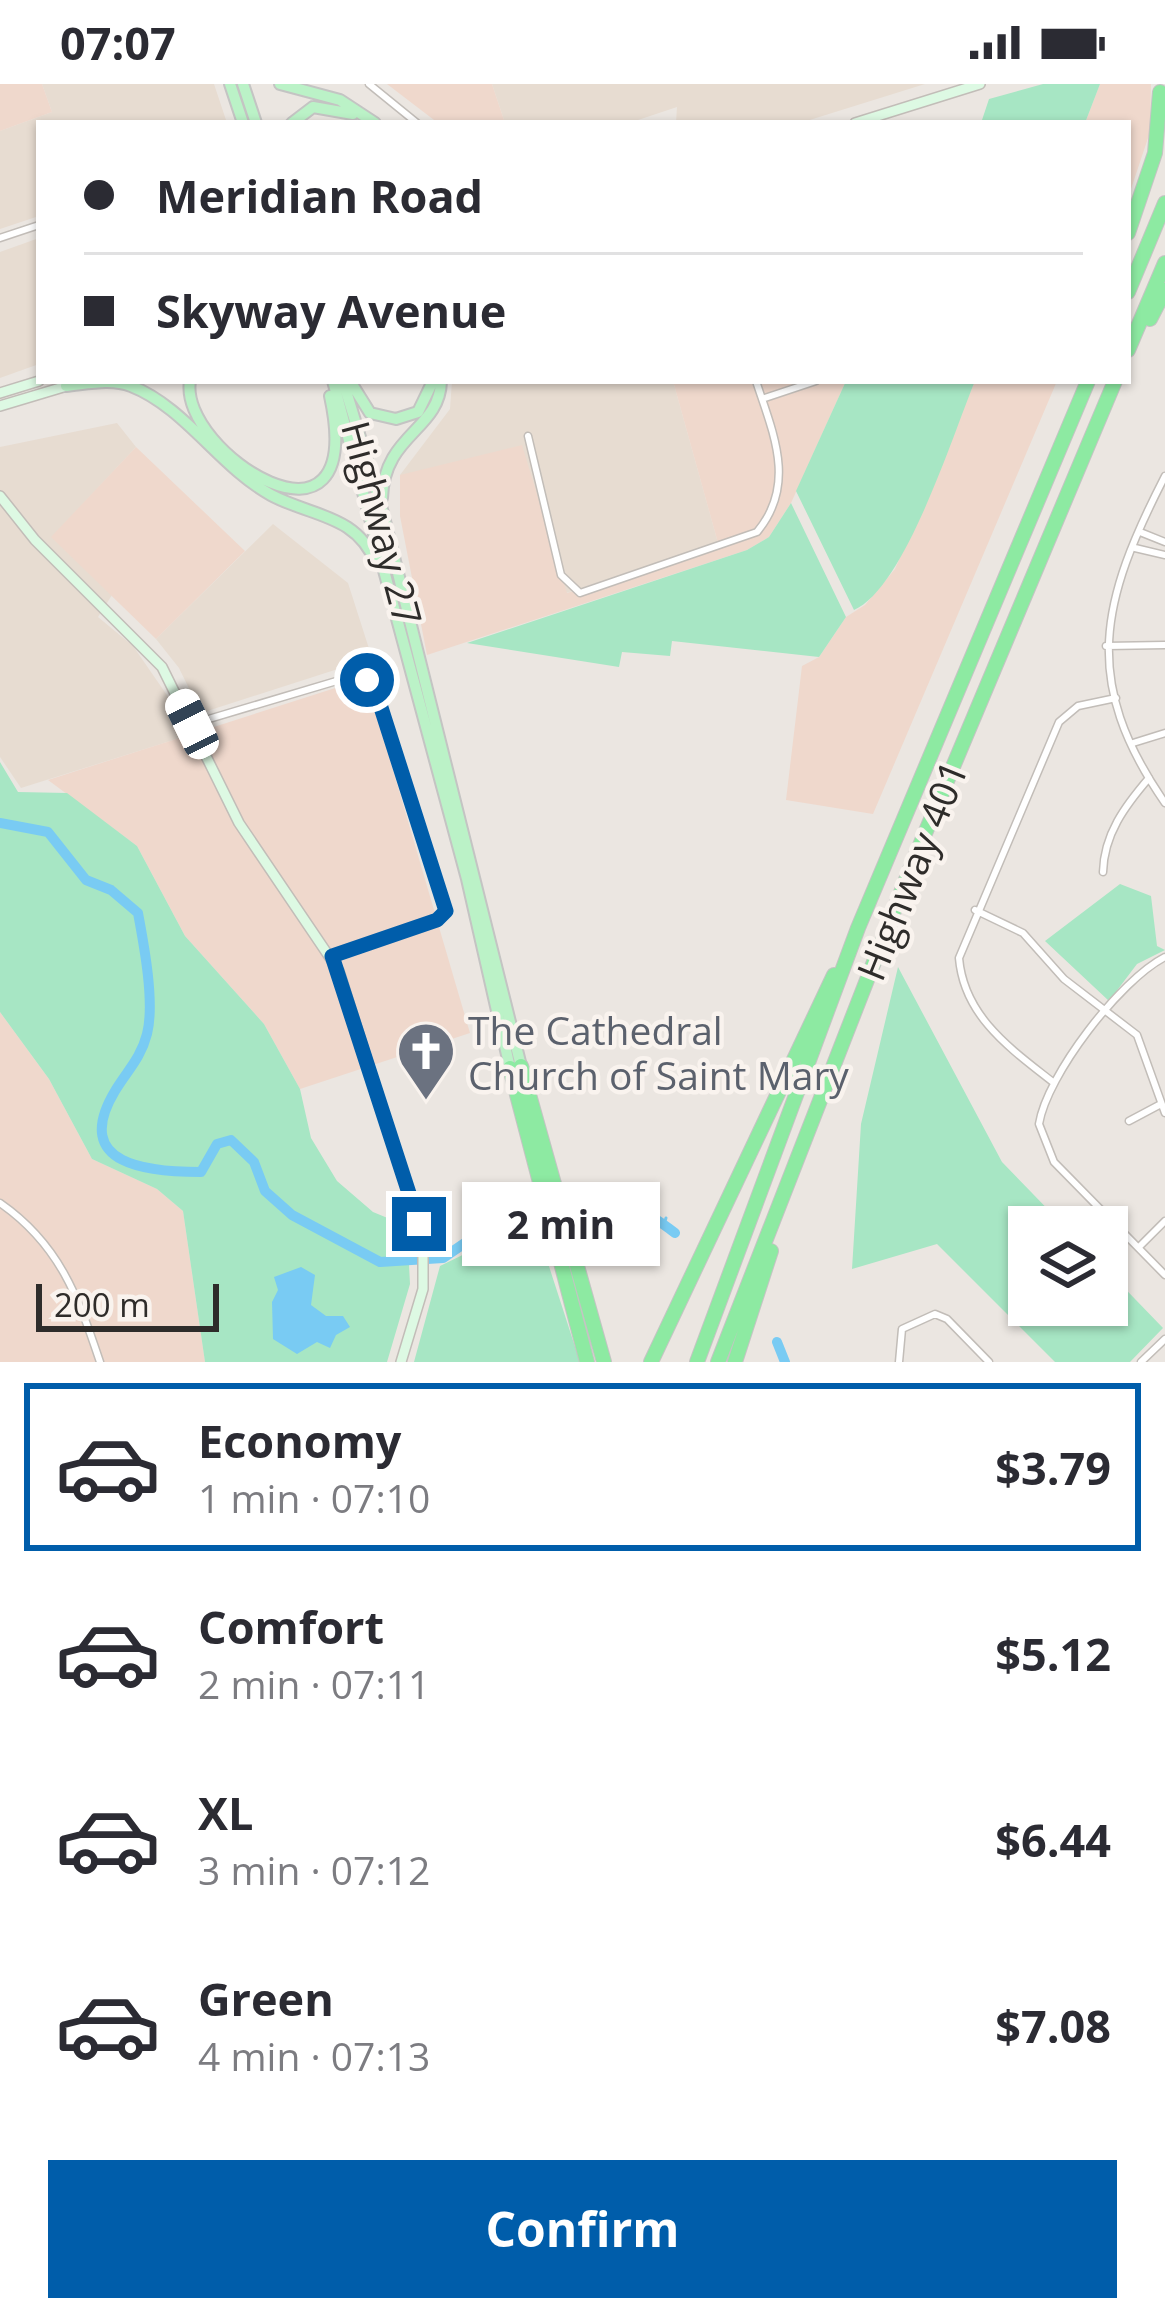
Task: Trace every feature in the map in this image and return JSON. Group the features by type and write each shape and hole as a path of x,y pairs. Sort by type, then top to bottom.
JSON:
{"highway":[{"path":"1131,224 1155,153 1161,94"},
{"path":"1131,285 1165,203"},
{"path":"1131,345 1165,262"},
{"path":"1131,347 1165,290"},
{"path":"1038,497 1077,384"},
{"name":"Highway 401","path":"697,1362 858,928 1087,384"},
{"name":"Highway 401","path":"718,1362 913,862 1114,384"},
{"path":"651,1362 858,928"},
{"name":"Highway 27","path":"516,1067 587,1362"},
{"name":"Highway 27","path":"516,1067 604,1362"},
{"path":"735,1362 789,1189"}],"main road":[{"path":"230,84 242,120"},
{"path":"243,84 255,120"},
{"path":"280,84 340,100 370,120"},
{"path":"298,120 325,106 360,120"},
{"path":"66,386 92,384"},
{"path":"123,384 142,391 269,494 355,530 388,586"},
{"path":"190,384 188,401 199,423 259,479 296,492 322,478 335,450 330,384"},
{"name":"Highway 27","path":"331,384 516,1067"},
{"name":"Highway 27","path":"347,384 383,513 516,1067"},
{"path":"348,384 370,413 396,419 418,412 435,384"},
{"path":"383,513 389,457 436,405 437,384"}],"street":[{"path":"369,84 413,120"},
{"path":"864,120 980,84"},
{"path":"0,238 36,226"},
{"path":"0,393 36,382"},
{"path":"0,406 73,384"},
{"path":"529,436 560,570 568,586 580,593 757,532 772,510 781,477 757,384"},
{"path":"762,399 807,384"},
{"path":"1165,476 1109,607 1106,646 1116,698 1132,743 1165,802"},
{"path":"0,496 35,540 162,668 239,823 332,956 393,1131 422,1239 424,1274 414,1334 401,1362"},
{"path":"1139,532 1165,542"},
{"path":"1134,548 1158,558 1165,555"},
{"path":"1106,646 1165,645"},
{"path":"192,724 350,677 363,677 374,687 446,911 437,920 332,956"},
{"path":"1054,1082 991,1032 963,981 958,958 1059,722 1078,706 1116,698"},
{"path":"1132,743 1165,733"},
{"path":"1103,872 1103,855 1120,815 1149,778"},
{"path":"975,910 1023,933 1064,979 1141,1041 1163,1108 1129,1121"},
{"path":"1165,957 1132,979 1042,1102 1042,1141 1054,1162 1165,1275"},
{"path":"0,1203 37,1231 66,1269 100,1362"},
{"path":"1139,1247 1165,1222"},
{"path":"899,1362 902,1329 934,1314 989,1362"},
{"path":"1142,1362 1165,1339"}],"shaded area":[{"path":"0,84 42,84 52,112 0,131"},
{"path":"42,84 214,84 226,120 36,120 36,217 0,229 0,131 52,112"},
{"path":"387,84 492,84 504,120 434,120"},
{"path":"492,84 925,84 810,120 676,120 677,107 638,120 504,120"},
{"path":"1100,84 1151,84 1150,132 1131,189 1131,120 1086,120"},
{"path":"36,239 36,365 0,378 0,252"},
{"path":"452,384 674,384 718,543 566,593 400,475 450,409"},
{"path":"674,384 845,384 791,503 769,537 747,550 427,655 400,516 400,475 522,445 567,593 718,543"},
{"path":"974,384 1056,384 873,814 786,800 802,666 819,657 846,617 865,605 895,569"},
{"path":"117,423 136,447 52,537 112,595 98,617 133,646 180,714 186,736 21,788 0,757 0,447"},
{"path":"136,447 245,551 156,639 51,537"},
{"path":"273,524 348,583 372,658 201,713 179,668 156,639"},
{"path":"354,682 369,688 470,1033 300,1089 264,1024 185,936 137,846 48,780"},
{"path":"0,1012 49,1079 92,1159 157,1189 183,1211 205,1362 0,1362"}],"green space":[{"path":"1043,84 1100,84 1086,120 982,120 989,99"},
{"path":"845,384 974,384 909,542 873,596 854,610 796,491"},
{"path":"791,503 846,617 819,657 672,641 670,656 622,652 619,667 467,643 747,550 769,537"},
{"path":"0,762 18,792 67,793 137,846 185,936 264,1024 300,1089 311,1138 337,1181 373,1212 407,1226 410,1284 387,1362 205,1362 183,1211 157,1189 92,1159 49,1079 0,1012"},
{"path":"1120,884 1151,896 1157,946 1165,950 1137,964 1109,1001 1045,941"},
{"path":"898,967 1002,1162 1045,1206 1008,1206 1008,1315 937,1244 852,1269 861,1124"},
{"path":"534,1220 580,1362 414,1362 440,1266"},
{"path":"1128,1292 1163,1328 1130,1362 1055,1362 1019,1326 1128,1326"}],"water":[{"path":"301,1267 315,1275 311,1305 326,1316 343,1316 350,1327 336,1335 330,1348 317,1342 297,1354 273,1339 272,1302 278,1290 274,1277"}],"waterway":[{"path":"0,823 48,832 86,880 111,890 138,913 148,974 147,1034 115,1091 102,1135 109,1150 122,1160 160,1170 201,1172 217,1144 231,1140 254,1162 265,1191 292,1215 380,1262 443,1258 481,1232 533,1212"},
{"path":"569,1203 600,1199 626,1204 675,1233"},
{"path":"664,1224 666,1218"},
{"path":"777,1342 785,1362"}],"place":[{"name":"The Cathedral Church of Saint Mary","path":"426,1102"}],"route":[{"path":"367,680 377,695 446,911 437,920 332,956 393,1131 419,1224"}]}
